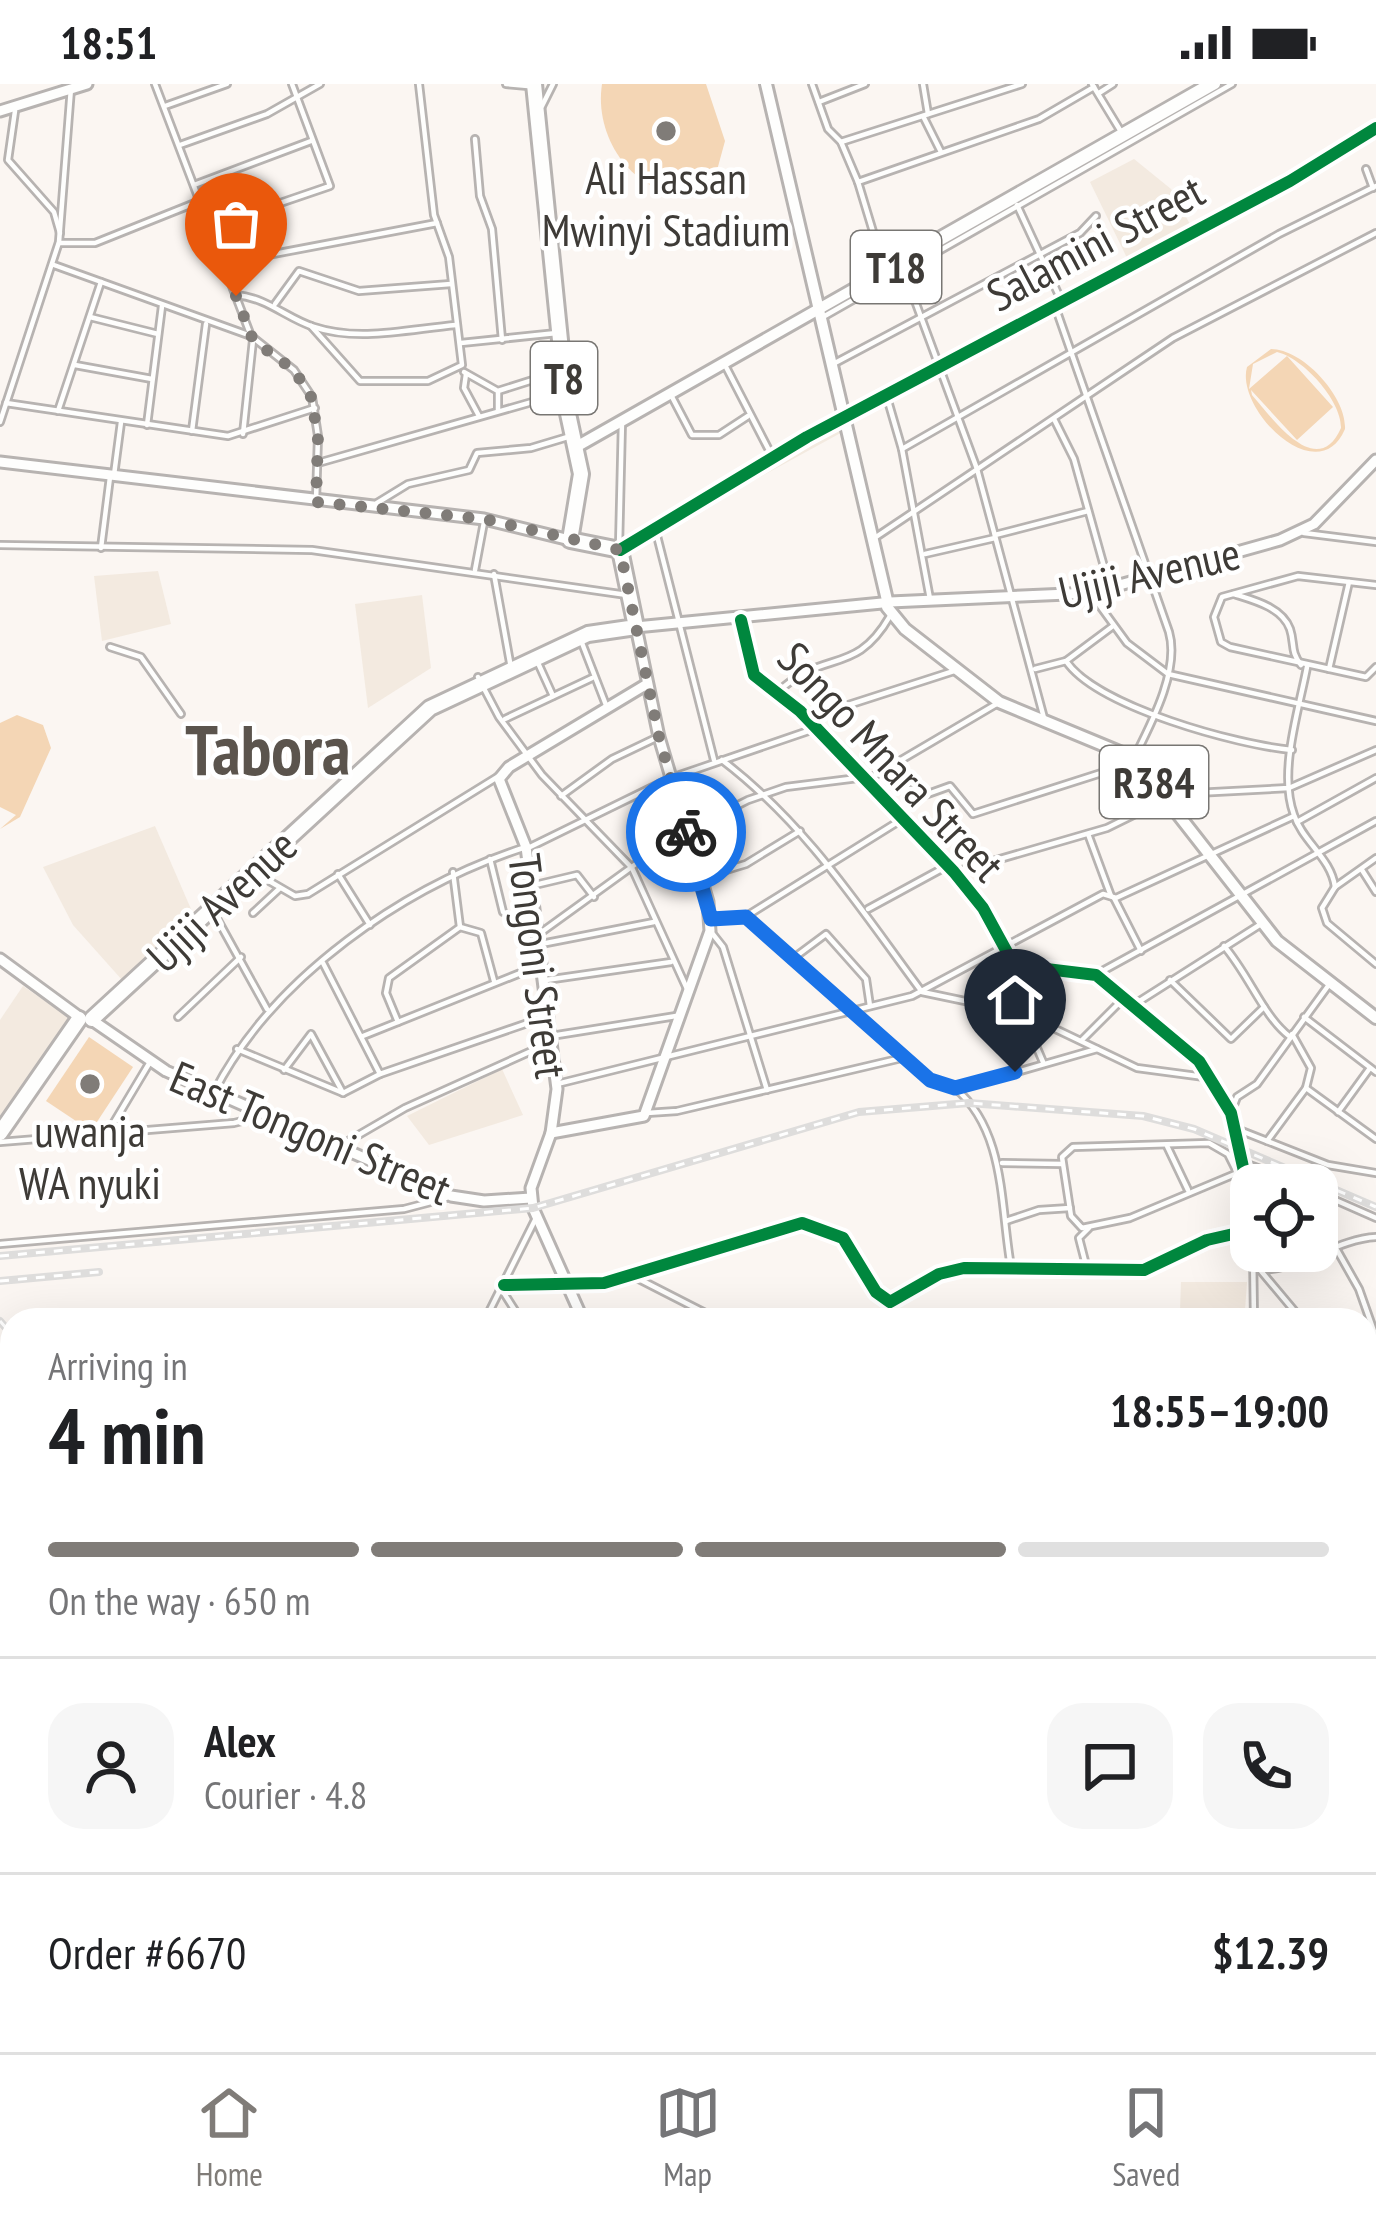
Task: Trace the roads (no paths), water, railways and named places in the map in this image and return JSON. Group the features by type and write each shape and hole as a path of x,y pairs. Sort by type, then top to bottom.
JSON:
{"highway":[{"name":"T8","path":"534,85 563,371 581,486 570,540"},
{"path":"510,666 635,616 619,549 570,540"},
{"name":"Ujiji Avenue","path":"86,1019 211,911 430,708 480,679 635,616"},
{"path":"0,1138 69,1034 86,1019"}],"main road":[{"path":"766,84 876,537 887,606"},
{"name":"T18","path":"574,441 622,422 725,365 1121,133 1215,84"},
{"name":"R384","path":"887,606 999,702 1134,758 1261,924 1376,1018"}],"street":[{"path":"0,111 87,84"},
{"path":"155,84 252,338 243,434"},
{"path":"164,106 227,84"},
{"path":"210,227 330,186 292,84"},
{"path":"180,145 297,99 320,84"},
{"path":"419,84 437,223 461,343 464,388 479,416"},
{"path":"506,84 534,85"},
{"path":"537,116 553,84"},
{"path":"812,84 858,182 885,270"},
{"path":"819,102 865,84"},
{"path":"923,84 926,115 941,152"},
{"path":"841,142 1018,84"},
{"path":"858,182 1053,113 1095,88 1113,84"},
{"path":"1184,84 1188,92"},
{"path":"1095,88 1121,133 1204,84"},
{"path":"821,311 904,272 1232,84"},
{"path":"0,422 61,233 71,88"},
{"path":"17,105 8,134 8,160 54,212 61,233"},
{"name":"Salamini Street","path":"619,549 772,456 1290,182 1376,128"},
{"path":"475,139 481,200 492,229 502,340"},
{"path":"194,184 311,141"},
{"path":"902,448 1279,234 1374,187 1366,169"},
{"path":"59,242 95,243 200,201"},
{"path":"894,766 923,794 950,786 977,814 1120,767 1134,758 1168,674 1173,645 1040,253 1017,205"},
{"path":"835,363 1080,233 1096,216"},
{"path":"224,263 341,246 437,223"},
{"path":"876,537 1214,315 1376,232"},
{"path":"53,265 252,338 294,370 315,408 316,502"},
{"path":"275,305 296,272 358,291 452,284"},
{"path":"904,272 977,469 1044,718"},
{"path":"58,411 101,282"},
{"path":"236,296 275,305 311,326 360,380 428,381 463,371 498,391 563,371"},
{"path":"147,425 162,306"},
{"path":"90,317 158,334"},
{"path":"192,432 206,324"},
{"path":"311,326 359,335 456,325"},
{"path":"461,343 559,333"},
{"path":"75,365 152,379"},
{"path":"725,365 772,456"},
{"path":"498,391 498,410"},
{"path":"317,463 566,393"},
{"path":"671,394 692,435 719,435 748,416"},
{"path":"886,394 925,554 930,602"},
{"path":"6,403 192,432 243,434 315,408"},
{"path":"1054,419 1069,445 1110,588"},
{"path":"100,548 121,422"},
{"path":"619,549 623,535 622,422"},
{"path":"370,507 408,484 469,470 477,453 574,441"},
{"name":"Ujiji Avenue","path":"635,616 679,626 930,602 1090,593 1300,532 1335,505 1376,460"},
{"path":"0,462 484,519 570,540"},
{"path":"925,554 1088,512"},
{"path":"476,570 484,519"},
{"path":"655,528 718,761 765,793 832,865 922,992 1022,1012 1137,1068 1212,1078"},
{"path":"1300,532 1376,542"},
{"path":"0,545 312,550 476,570 635,616 659,737 711,919 647,1113"},
{"path":"494,574 510,666"},
{"path":"1376,585 1298,576 1232,593 1219,600 1214,611 1220,642 1366,677 1376,668"},
{"path":"1329,669 1349,582"},
{"path":"1090,593 1113,626 1168,674 1376,721"},
{"path":"1232,593 1277,612 1289,627 1291,650 1304,665 1289,788 1296,819 1335,887"},
{"path":"778,692 809,669 862,653 887,606"},
{"name":"Songo Mnara Street","path":"741,620 750,668 866,778 953,872 983,908 1014,965"},
{"path":"1033,669 1066,661 1113,626"},
{"path":"581,638 592,678 607,707"},
{"path":"110,647 141,657 181,714"},
{"path":"536,658 553,696"},
{"path":"1066,661 1087,680 1153,712 1227,741 1292,750"},
{"path":"807,719 957,670"},
{"path":"502,720 592,678"},
{"path":"480,679 528,756 632,868 688,991"},
{"path":"253,872 301,896 647,684"},
{"path":"535,940 686,832 765,793 866,778 999,702"},
{"path":"214,1093 237,1049 267,1010 371,927 453,872 588,822 671,778 814,729"},
{"path":"561,796 612,759 659,737"},
{"path":"953,872 1088,834 1184,792 1289,788 1376,750"},
{"name":"Tongoni Street","path":"499,776 526,848 556,1084 551,1132 531,1198"},
{"path":"556,1084 922,992 1103,894 1112,897 1209,851 1296,819 1376,778"},
{"path":"711,919 746,917 904,818"},
{"path":"1096,975 1237,893 1376,821"},
{"path":"700,878 746,864 800,831"},
{"path":"1088,834 1112,897 1141,951"},
{"path":"1376,858 1335,887 1322,908 1325,920 1376,964"},
{"path":"490,859 503,912"},
{"path":"867,910 947,866"},
{"path":"1362,870 1376,892"},
{"path":"453,872 460,927"},
{"path":"338,874 371,927"},
{"path":"529,886 577,875 594,897"},
{"path":"253,913 280,888"},
{"path":"211,911 267,1010"},
{"path":"746,917 902,1058 935,1083 955,1088 968,1098 1000,1163 1011,1268"},
{"path":"535,940 656,921"},
{"path":"1135,1004 1261,924"},
{"path":"460,927 481,934 495,984"},
{"path":"398,1022 386,993 389,978 460,927"},
{"path":"710,931 723,947 767,1090"},
{"path":"790,961 826,934 866,979 870,1006"},
{"path":"1225,946 1252,981 1268,1018 1290,1034 1311,1068 1306,1088 1267,1142"},
{"path":"178,1017 241,957"},
{"name":"East Tongoni Street","path":"0,959 150,1062 214,1093 451,1196 484,1201 531,1198"},
{"path":"541,981 674,962"},
{"path":"323,963 380,1074"},
{"path":"1042,1062 1022,1012 1014,965 1096,975 1135,1004 1212,1078 1231,1113 1246,1164"},
{"path":"363,1036 538,966"},
{"path":"1170,980 1232,1039 1264,1007"},
{"path":"1231,1113 1237,1097 1257,1084 1330,983"},
{"path":"1082,1040 1125,998"},
{"path":"344,1094 380,1074 548,1016"},
{"path":"341,1146 406,1108 552,1039 680,1016"},
{"path":"1304,1017 1373,1070 1339,1112"},
{"path":"284,1070 311,1034 344,1094"},
{"path":"955,1088 1097,1048"},
{"path":"237,1049 344,1094"},
{"path":"888,1064 894,1051"},
{"path":"551,1132 626,1124 647,1113 677,1112 902,1058"},
{"path":"107,1134 150,1062"},
{"path":"1306,1088 1374,1136 1376,1127"},
{"path":"0,1138 242,1122 253,1109"},
{"path":"1237,1129 1328,1165 1376,1173"},
{"path":"1230,1173 1130,1217 1089,1228 1076,1224 1070,1208 1063,1152 1071,1147 1216,1145 1231,1164"},
{"path":"1167,1146 1189,1190"},
{"path":"1000,1163 1062,1164"},
{"path":"0,1244 404,1209 451,1196"},
{"path":"531,1198 579,1308"},
{"path":"1338,1201 1376,1218"},
{"path":"1004,1222 1039,1210 1070,1208"},
{"path":"492,1308 536,1217"},
{"path":"503,1287 571,1286 631,1275 802,1223 844,1238 876,1292 890,1303 940,1273 1011,1268 1147,1269 1230,1234"},
{"path":"1087,1269 1079,1242 1089,1228"},
{"path":"1338,1242 1376,1237"},
{"path":"1338,1252 1365,1308"},
{"path":"1255,1308 1257,1272"},
{"path":"1259,1272 1291,1308"},
{"path":"631,1275 696,1308"},
{"path":"503,1287 514,1308"}],"railway":[{"path":"0,1256 533,1208 859,1112 969,1103 1143,1116 1194,1129 1376,1207"},
{"path":"0,1281 99,1272"}],"place":[{"name":"Ali Hassan Mwinyi Stadium","path":"666,131"},
{"name":"uwanja WA nyuki","path":"90,1084"}],"district":[{"name":"Tabora","path":"268,749"}]}
